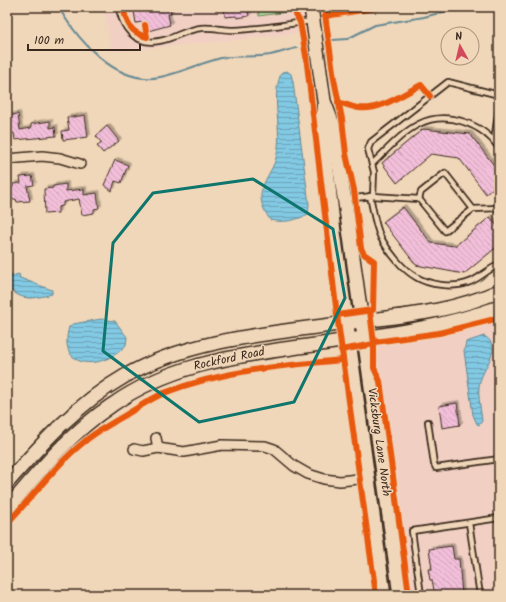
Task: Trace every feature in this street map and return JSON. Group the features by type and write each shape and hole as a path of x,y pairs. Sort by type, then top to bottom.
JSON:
{"main road":[{"name":"Vicksburg Lane North","path":"312,7 324,101 332,125 345,199 400,595"},
{"name":"Vicksburg Lane North","path":"324,101 322,126 384,595"},
{"name":"Rockford Road","path":"7,484 46,439 73,414 125,376 187,349 224,341 450,309 499,291"},
{"name":"Rockford Road","path":"7,509 68,440 113,404 141,388 171,374 205,362 247,354 438,326 499,307"}],"street":[{"path":"7,159 42,156 60,158 80,164"},
{"path":"156,438 158,448"},
{"path":"134,449 143,451 158,448 184,452 222,445 265,446 274,449 294,466 308,474 324,480 346,481 368,478"}],"lane":[{"path":"119,7 124,25 135,37 145,41 166,40 190,30 200,28 234,30 313,21"},
{"path":"499,95 448,82 371,142 368,149 374,172 371,196 381,237 406,269 415,277 422,280 460,285 473,281 499,265"},
{"path":"494,141 499,108"},
{"path":"372,164 403,135 428,121 444,120 470,123 478,127 494,141 499,148"},
{"path":"419,199 421,192 445,173 473,209"},
{"path":"345,199 371,196 419,199 444,231 473,209 499,208"},
{"path":"428,422 434,464 436,468 499,459"},
{"path":"421,595 412,531 499,518"},
{"path":"469,523 480,595"}],"highlighted area":[{"path":"253,179 333,229 345,298 294,402 199,422 103,351 113,243 153,193"}],"shaded area":[{"path":"104,7 303,7 307,33 111,52"},
{"path":"499,317 499,595 412,595 375,341 426,335"}],"green space":[{"path":"258,7 289,8 287,12 259,16"}],"water":[{"path":"287,71 291,74 293,82 309,204 308,214 294,220 280,221 270,220 262,205 261,194 263,185 273,167 276,158 278,147 276,103 278,82 282,72"},
{"path":"19,274 20,278 52,290 52,294 34,298 17,295 7,286 7,277"},
{"path":"101,319 115,321 127,337 126,345 117,353 106,359 95,362 85,362 76,359 69,352 67,342 69,327 73,324"},
{"path":"484,336 493,346 490,359 480,380 479,400 482,421 479,425 477,424 473,415 464,351 466,342"}],"building":[{"path":"136,7 170,7 171,14 168,14 170,25 148,31 147,25 143,26 142,22 136,23 134,11 137,11"},
{"path":"224,7 247,7 249,16 237,18 236,16 225,17"},
{"path":"18,114 20,130 31,128 31,124 50,121 50,128 55,127 56,136 15,140 14,133 7,134 7,116"},
{"path":"85,115 88,137 63,140 62,131 69,130 67,118"},
{"path":"107,126 119,141 103,153 97,146 102,143 96,136"},
{"path":"423,129 470,134 499,172 499,183 486,194 459,158 431,154 397,183 382,163"},
{"path":"115,160 128,165 121,183 115,181 112,191 104,185"},
{"path":"32,176 34,185 27,186 30,201 17,202 16,199 11,200 9,187 13,187 13,184 21,183 20,177"},
{"path":"66,184 66,191 84,189 84,195 97,193 99,208 94,209 94,213 82,215 79,199 63,202 63,206 58,207 58,213 45,214 44,189"},
{"path":"403,207 431,243 455,246 490,217 499,228 499,245 464,274 416,265 383,222"},
{"path":"457,403 460,425 442,428 439,406"},
{"path":"452,546 454,559 459,559 462,595 435,595 428,569 432,569 429,549"}],"waterway":[{"path":"58,7 77,34 100,58 114,68 128,75 144,78 168,75 221,58 264,56 297,48"},
{"path":"333,40 347,39 375,25 424,17 462,7"}],"cycle path":[{"path":"123,7 127,22 133,30 136,33 147,37 145,25"},
{"path":"295,7 296,15 300,22 306,56 337,315 373,310 374,261 364,254 361,248 354,190 346,154 342,119 334,79 324,7"},
{"path":"325,16 381,7"},
{"path":"338,102 359,108 375,107 391,101 421,85 430,96"},
{"path":"341,350 374,344 370,311"},
{"path":"337,315 376,595"},
{"path":"409,595 380,381 374,368 374,344 375,342 439,333 499,318"},
{"path":"7,523 73,451 100,430 146,402 164,393 186,385 230,374 298,364 343,360"}]}
